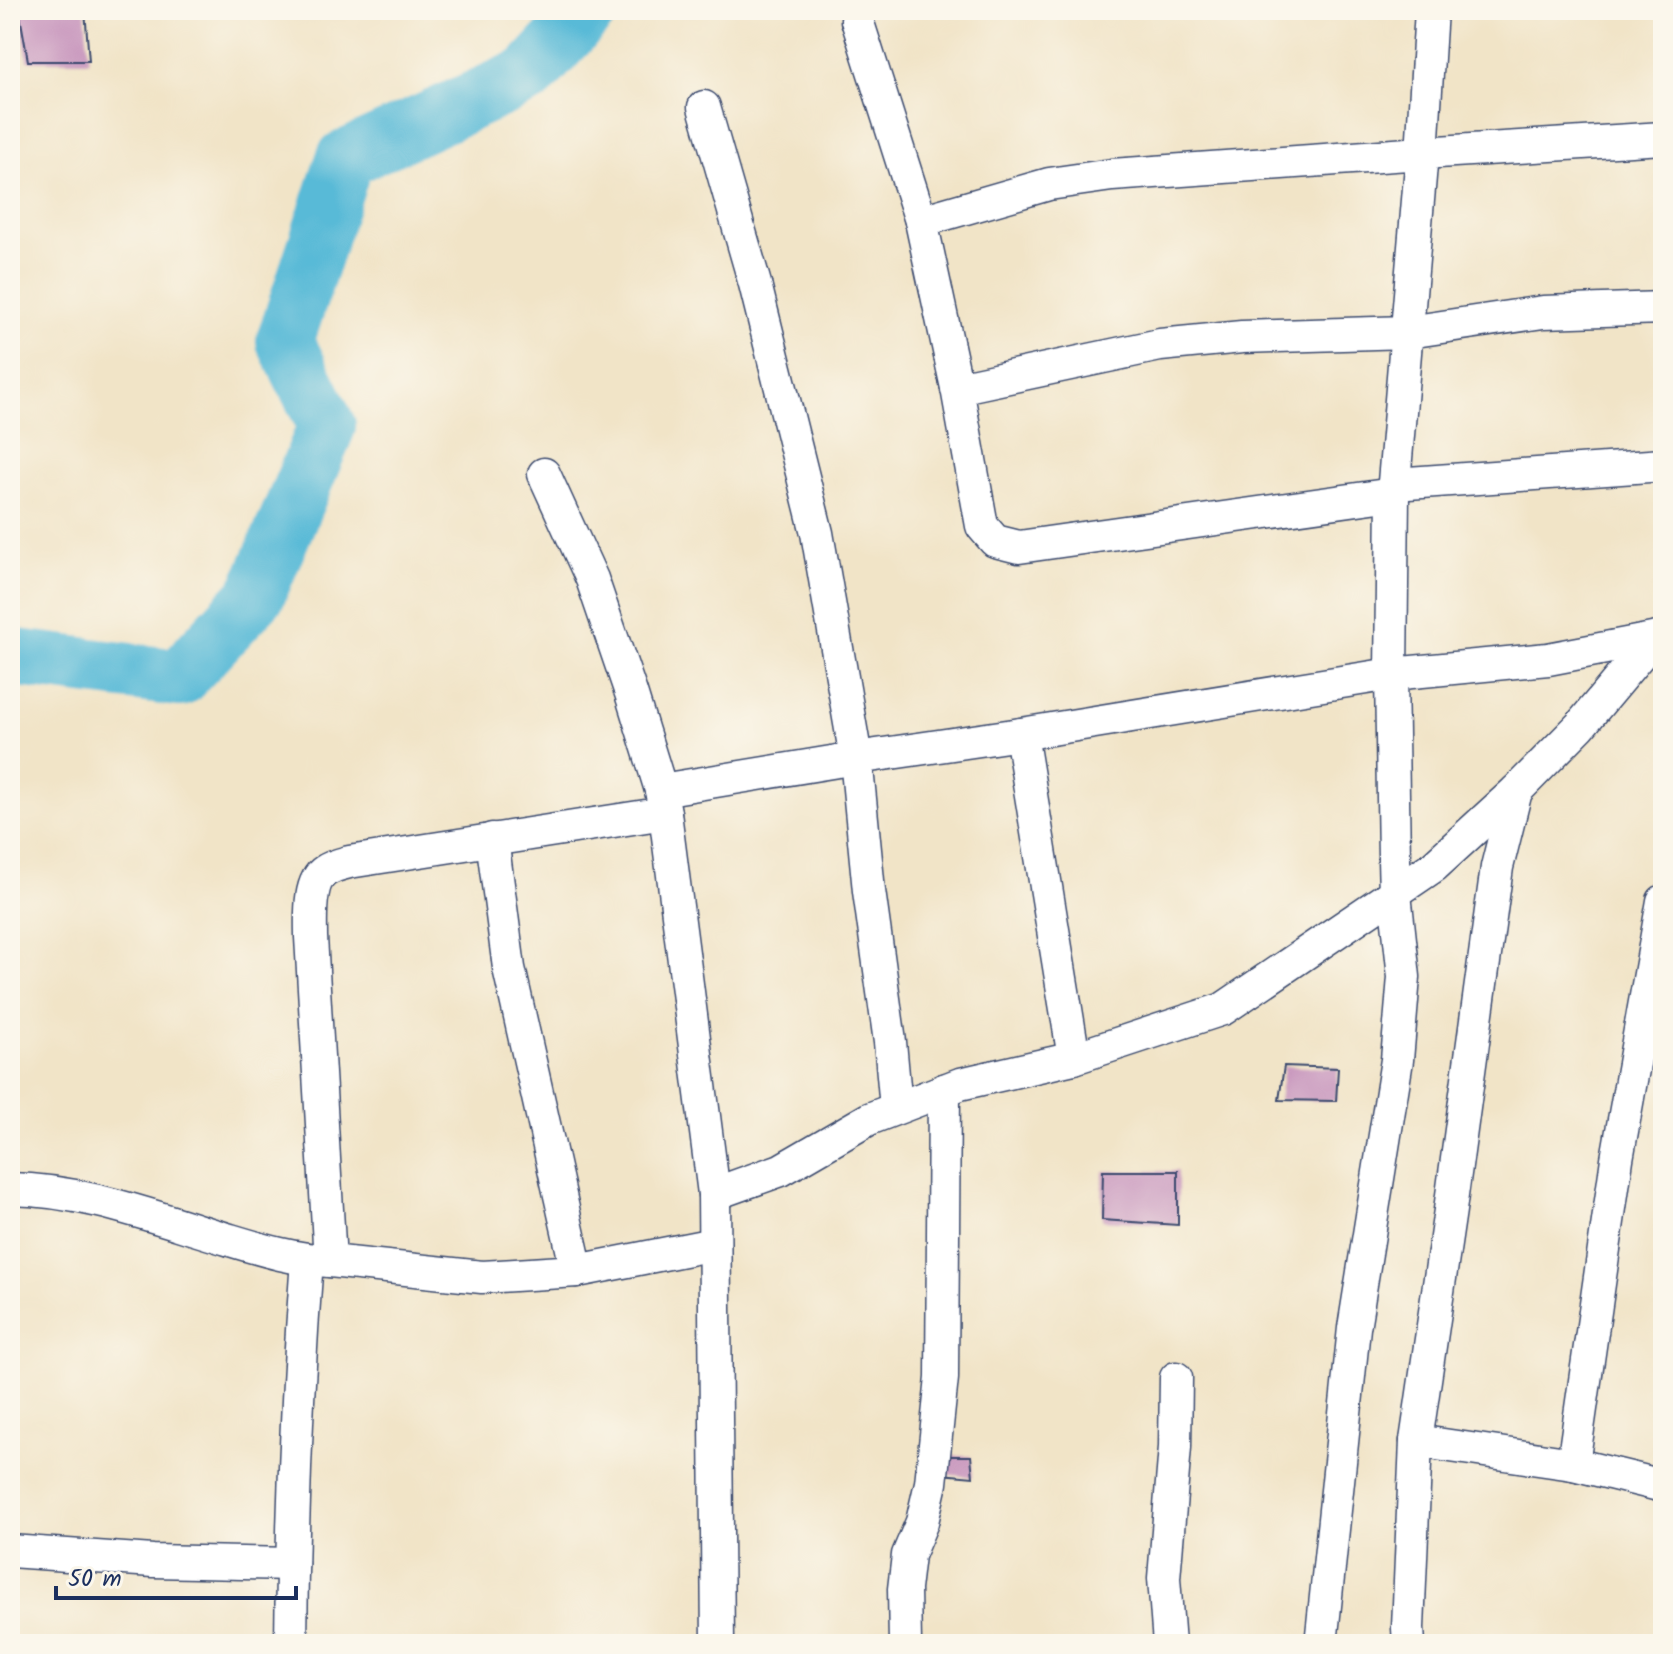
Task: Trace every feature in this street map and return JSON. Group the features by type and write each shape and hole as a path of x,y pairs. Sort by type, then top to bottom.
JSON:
{"street":[{"path":"1321,1644 1354,1328 1397,1060 1404,977 1395,894 1391,674 1394,489 1431,10"},
{"path":"857,20 921,221 957,388 982,526 995,541 1019,547 1394,489 1663,465"},
{"path":"704,107 755,284 817,533 856,758 896,1108"},
{"path":"921,221 1049,184 1112,175 1663,138"},
{"path":"957,388 1160,345 1242,337 1408,332 1543,312 1663,308"},
{"path":"544,474 592,579 631,693 663,802 714,1194 718,1644"},
{"path":"714,1194 781,1170 869,1119 960,1084 1074,1058 1223,1009 1434,866 1516,791 1580,726 1658,638"},
{"path":"291,1644 299,1366 318,1261 311,906 317,878 327,869 349,862 492,839 856,758 1391,674 1548,659 1658,638"},
{"path":"1021,734 1074,1058"},
{"path":"1409,1644 1416,1441 1497,867 1516,791"},
{"path":"492,839 509,968 577,1271"},
{"path":"1573,1464 1617,1159 1663,901"},
{"path":"905,1644 904,1589 908,1555 922,1522 931,1483 942,1378 944,1090"},
{"path":"10,1189 86,1197 241,1243 318,1261 482,1277 577,1271 714,1244"},
{"path":"1169,1644 1164,1578 1175,1447 1176,1378"},
{"path":"1416,1441 1573,1464 1663,1486"},
{"path":"10,1551 153,1561 292,1564"}],"building":[{"path":"19,10 85,10 89,61 28,61"},
{"path":"1284,1066 1338,1068 1336,1101 1279,1100"},
{"path":"1103,1171 1178,1171 1178,1225 1102,1220"},
{"path":"940,1456 971,1456 973,1477 941,1474"},
{"path":"179,1637 217,1639 218,1644 178,1644"}],"waterway":[{"path":"10,657 179,678 257,594 327,426 285,341 345,159 529,75 589,10"}]}
